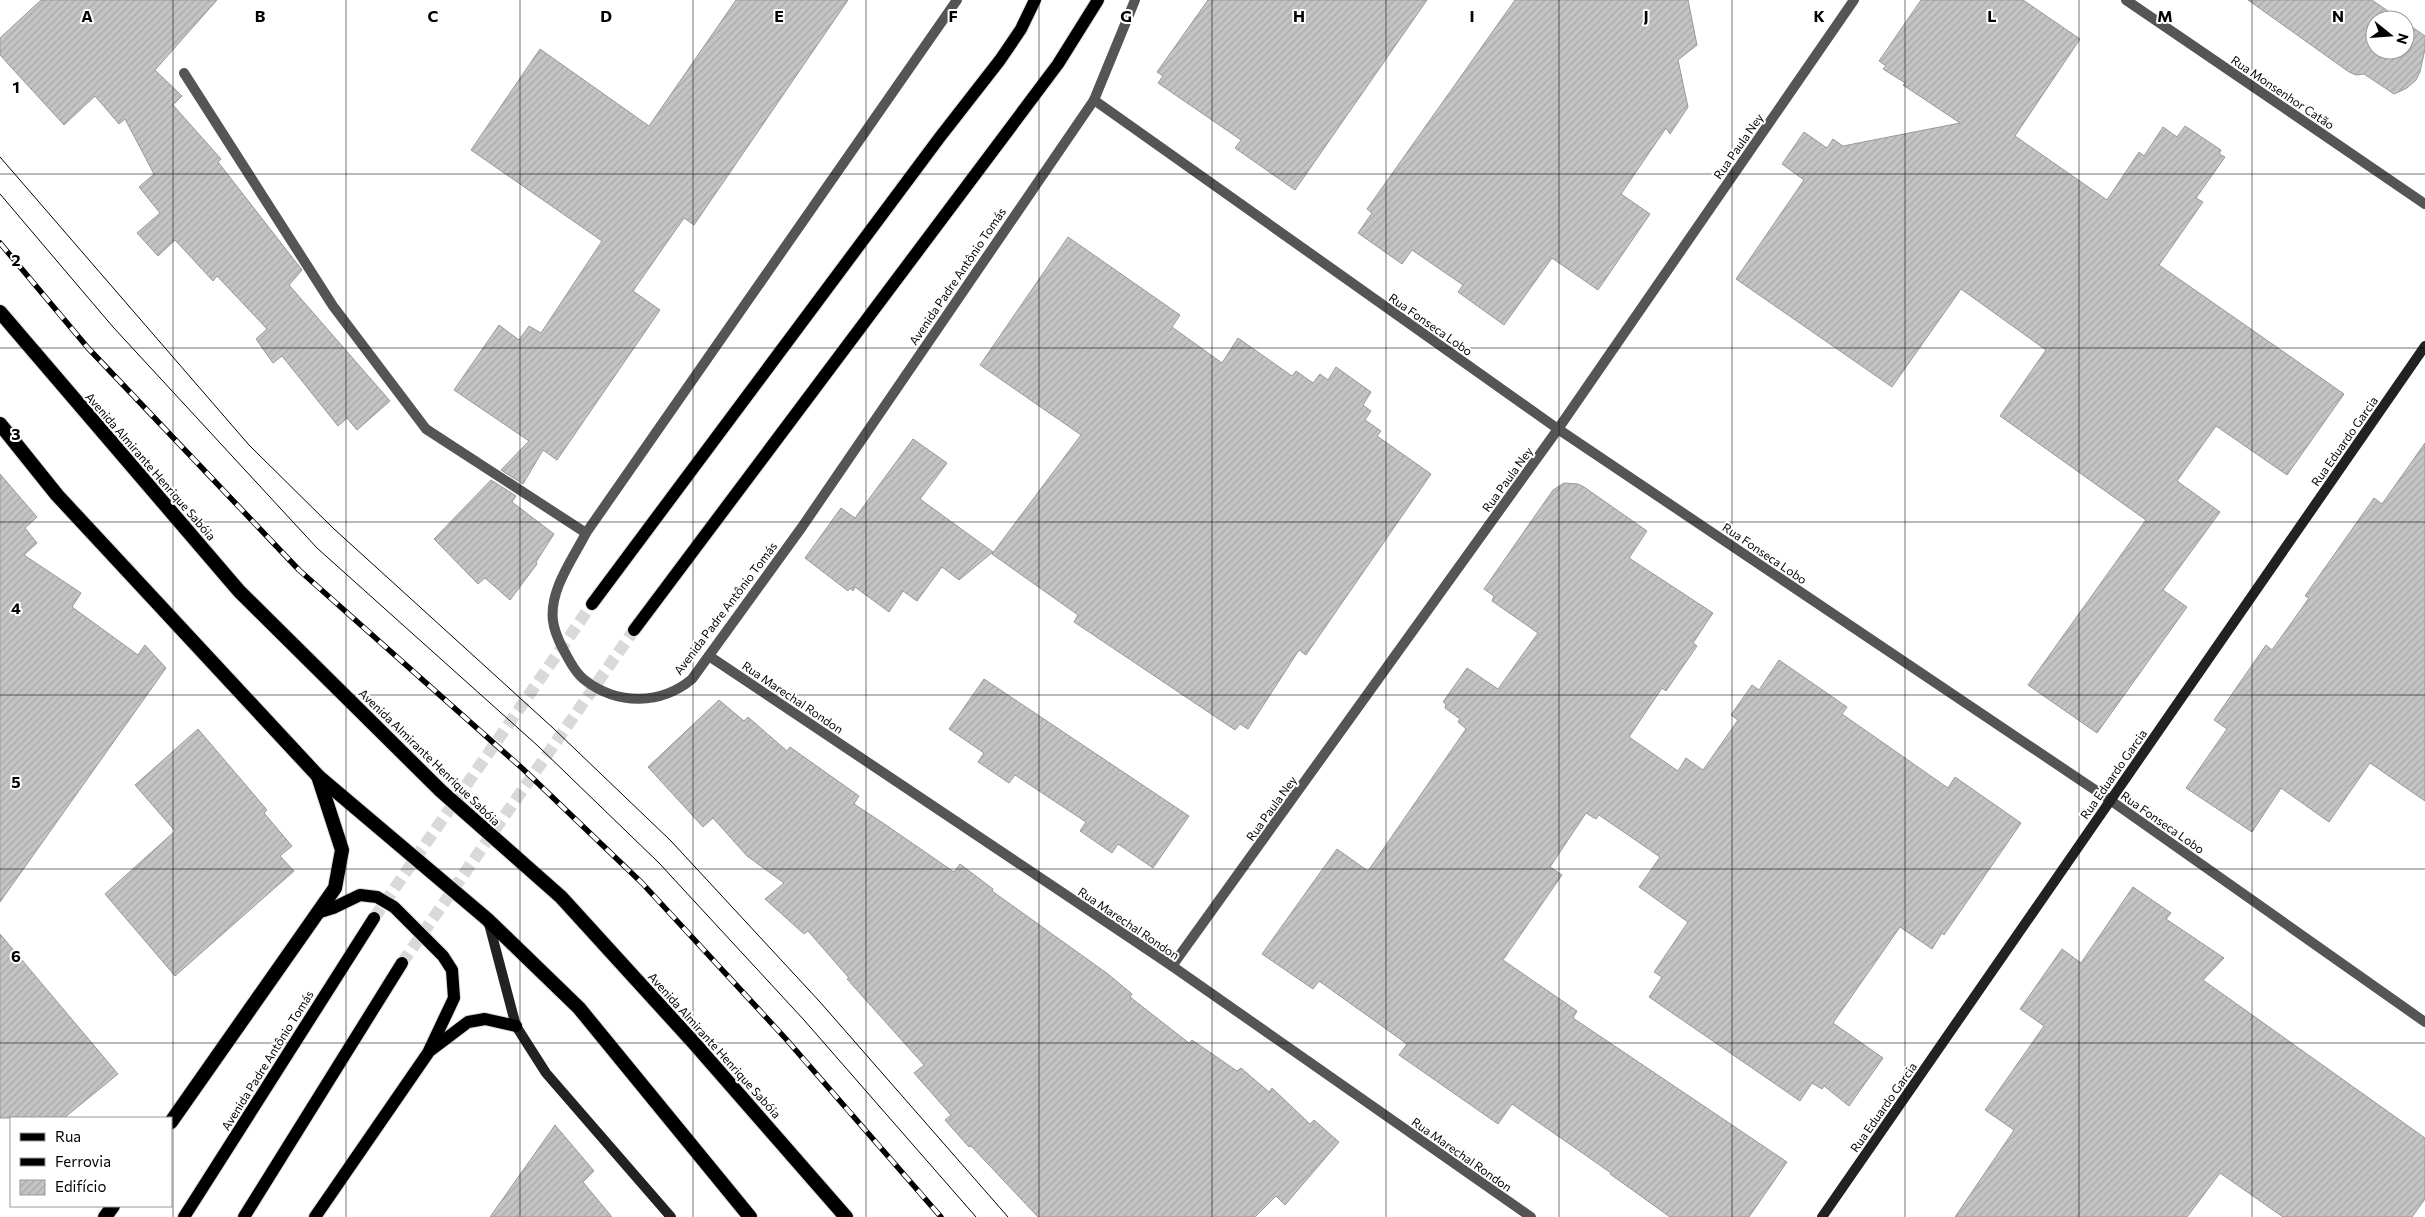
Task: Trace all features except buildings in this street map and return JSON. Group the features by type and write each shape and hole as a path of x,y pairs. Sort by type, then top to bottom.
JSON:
{"highway":[{"name":"Avenida Almirante Henrique Sabóia","path":"0,312 238,591 441,790 561,897 694,1043 846,1217"},
{"path":"0,424 57,495 318,776 487,919 579,1008 750,1217"},
{"path":"172,1121 335,888 342,850 318,776"}],"main road":[{"path":"592,604 940,137 1000,60 1021,29 1035,0"},
{"path":"634,630 1058,64 1098,0"},
{"name":"Rua Eduardo Garcia","path":"1822,1217 2425,346"},
{"path":"315,1217 428,1053 454,998 452,970 443,956 394,907 377,897 360,895 333,908 317,913"},
{"name":"Avenida Padre Antônio Tomás","path":"184,1217 374,918"},
{"path":"487,919 516,1026 546,1073 671,1217"},
{"path":"244,1217 402,963"},
{"path":"428,1053 468,1022 485,1019 516,1026"}],"street":[{"name":"Avenida Padre Antônio Tomás","path":"953,1 586,533 556,592 553,621 569,662 585,681 609,693 638,700 668,695 692,679 802,527 1094,100 1135,0"},
{"name":"Rua Paula Ney","path":"1172,966 1558,429 1854,0"},
{"name":"Rua Monsenhor Catão","path":"2126,0 2425,204"},
{"path":"184,73 333,306 426,429 586,533"},
{"name":"Rua Fonseca Lobo","path":"1094,100 1558,429 2110,800 2425,1022"},
{"name":"Rua Marechal Rondon","path":"709,656 1172,966 1531,1217"}],"tunnel":[{"path":"374,918 592,604"},
{"path":"402,963 634,630"}],"tram line":[{"path":"0,157 249,445 333,528 553,728 671,841 820,1002 1008,1217"},
{"path":"0,194 113,327 317,548 538,746 659,863 804,1020 976,1217"}],"railway":[{"path":"0,243 88,348 299,570 523,769 642,883 786,1039 941,1217"}]}
